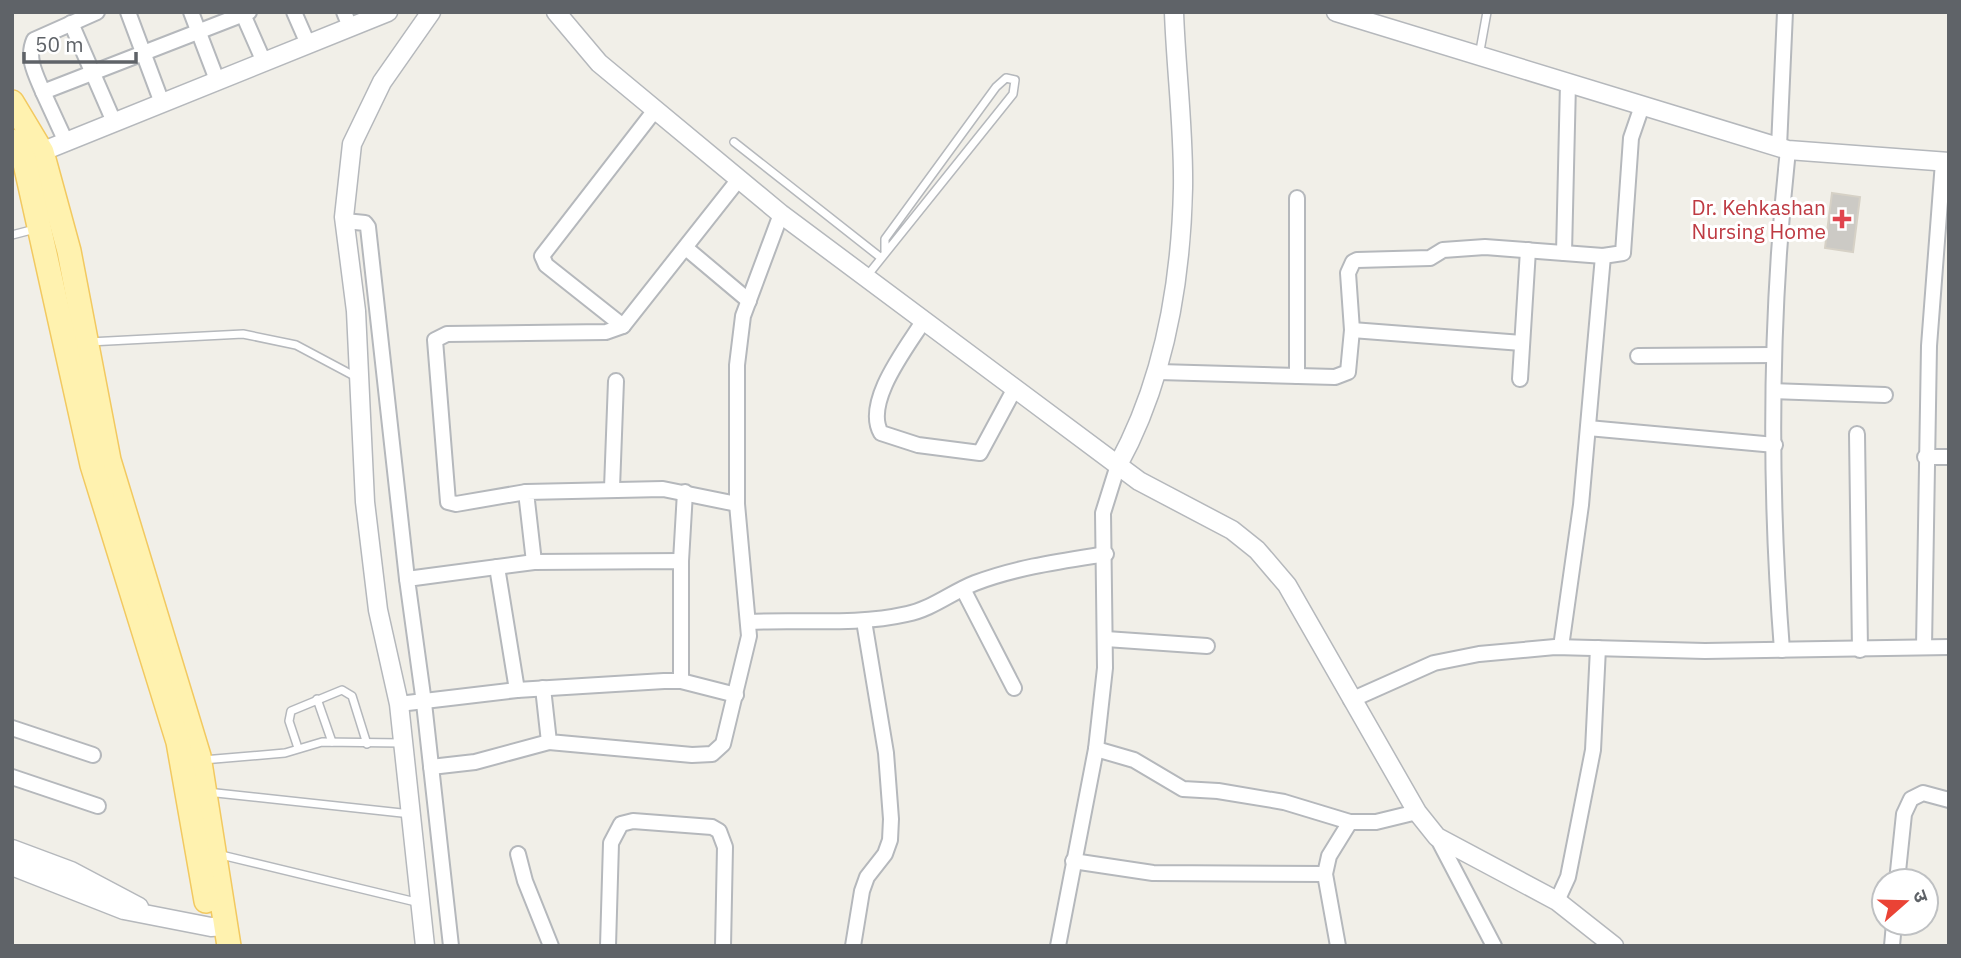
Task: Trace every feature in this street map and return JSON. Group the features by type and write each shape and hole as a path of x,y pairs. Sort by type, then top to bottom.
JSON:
{"main road":[{"path":"12,102 23,147 58,253 100,463 190,760 220,936"},
{"path":"190,760 207,792 220,936"}],"street":[{"path":"66,142 32,64 30,49 39,36 97,12"},
{"path":"128,12 162,103"},
{"path":"191,12 217,80"},
{"path":"294,12 308,44"},
{"path":"23,147 66,142 308,44 347,20 388,12"},
{"path":"431,12 382,82 352,144 365,502 378,610 412,703 431,767 451,946"},
{"path":"555,12 598,63 781,214 1139,481 1232,530 1256,550 1287,585 1417,812 1437,837 1494,946"},
{"path":"1058,946 1096,749 1106,639 1103,513 1118,465 1137,431 1159,372 1174,287 1183,188 1174,12"},
{"path":"1336,12 1784,149 1946,162 1929,346 1924,647"},
{"path":"1782,650 1773,533 1774,355 1784,149 1785,12"},
{"path":"43,92 245,13 264,62"},
{"path":"71,23 114,122"},
{"path":"1564,253 1568,83"},
{"path":"1159,372 1335,377 1348,372 1352,330 1348,273 1353,262 1430,258 1447,249 1528,250 1617,256 1625,249 1631,138 1642,106"},
{"path":"623,326 546,265 542,256 655,110"},
{"path":"737,504 685,492 612,488 526,492 456,504 448,502 435,340 447,334 606,332 623,326 739,179"},
{"path":"1297,198 1297,376"},
{"path":"431,767 475,762 549,742 580,743 615,750 712,754 723,744 747,650 737,504 737,365 743,316 781,214"},
{"path":"355,222 370,238 407,579 412,703 404,743 425,946"},
{"path":"686,248 749,300"},
{"path":"1520,379 1528,250"},
{"path":"1561,647 1588,428 1603,256"},
{"path":"923,320 884,385 877,425 881,433 918,445 980,453 1015,388"},
{"path":"1352,330 1522,343"},
{"path":"1639,356 1774,355"},
{"path":"612,488 615,380"},
{"path":"1774,391 1885,395"},
{"path":"1588,428 1775,445"},
{"path":"1857,434 1860,650"},
{"path":"1926,457 1949,457"},
{"path":"526,492 534,562"},
{"path":"681,681 681,561 685,492"},
{"path":"747,622 789,619 864,621 909,614 963,589 1012,572 1106,554"},
{"path":"407,579 534,562 681,561"},
{"path":"497,567 517,690"},
{"path":"963,589 1014,688"},
{"path":"853,946 864,884 885,853 891,830 886,752 864,621"},
{"path":"1106,639 1207,646"},
{"path":"1352,701 1434,663 1460,656 1561,647 1782,650 1949,647"},
{"path":"1558,901 1568,877 1593,750 1598,648"},
{"path":"412,703 517,690 681,681 736,695"},
{"path":"542,688 549,742"},
{"path":"12,728 93,755"},
{"path":"1096,749 1134,760 1183,789 1218,791 1284,802 1350,822 1376,821 1417,812"},
{"path":"12,777 98,806"},
{"path":"1899,867 1904,814 1911,799 1923,793 1949,800"},
{"path":"608,946 611,843 621,824 633,821 712,827 719,831 725,847 723,946"},
{"path":"1338,946 1325,874 1329,856 1350,822"},
{"path":"1437,837 1558,901 1614,946"},
{"path":"12,849 71,871 154,917"},
{"path":"518,854 528,890 546,927 551,946"},
{"path":"1073,861 1153,873 1325,874"},
{"path":"12,866 124,911 220,936"}],"lane":[{"path":"1478,56 1487,12"},
{"path":"866,278 1013,94 1016,85 1011,78 1000,81 885,239 883,254"},
{"path":"734,142 883,254"},
{"path":"12,235 50,225"},
{"path":"77,343 243,334 296,345 359,378"},
{"path":"298,748 289,721 291,712 342,690 348,692 367,744"},
{"path":"317,699 332,742"},
{"path":"190,760 285,753 332,742 404,743"},
{"path":"207,792 411,814"},
{"path":"214,853 421,903"}],"building":[{"path":"1832,193 1860,197 1853,252 1825,248"}],"place":[{"name":"Dr. Kehkashan Nursing Home","path":"1842,219"}]}
